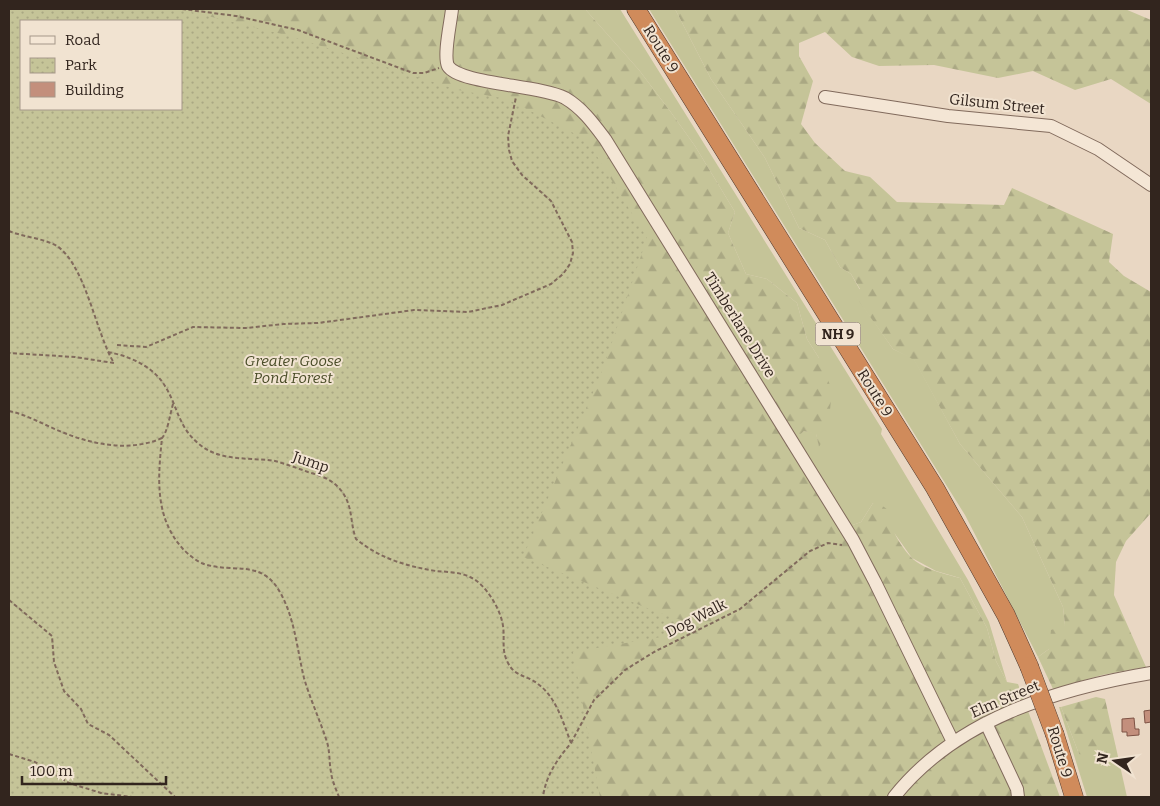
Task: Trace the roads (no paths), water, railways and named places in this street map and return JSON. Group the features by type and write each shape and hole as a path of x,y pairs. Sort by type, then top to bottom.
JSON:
{"highway":[{"name":"Route 9","path":"636,9 935,488 1006,615 1029,666 1055,735 1074,797"}],"street":[{"name":"Timberlane Drive","path":"452,9 446,54 448,65 462,76 551,92 574,104 592,121 853,540 953,742"},
{"name":"Gilsum Street","path":"824,97 948,116 1051,126 1098,149 1151,185"},
{"name":"Elm Street","path":"894,797 914,774 953,742 986,723 1026,705 1062,693 1151,673"},
{"path":"986,723 1017,789 1018,797"}],"park label":[{"name":"Greater Goose Pond Forest","path":"293,370"}]}
